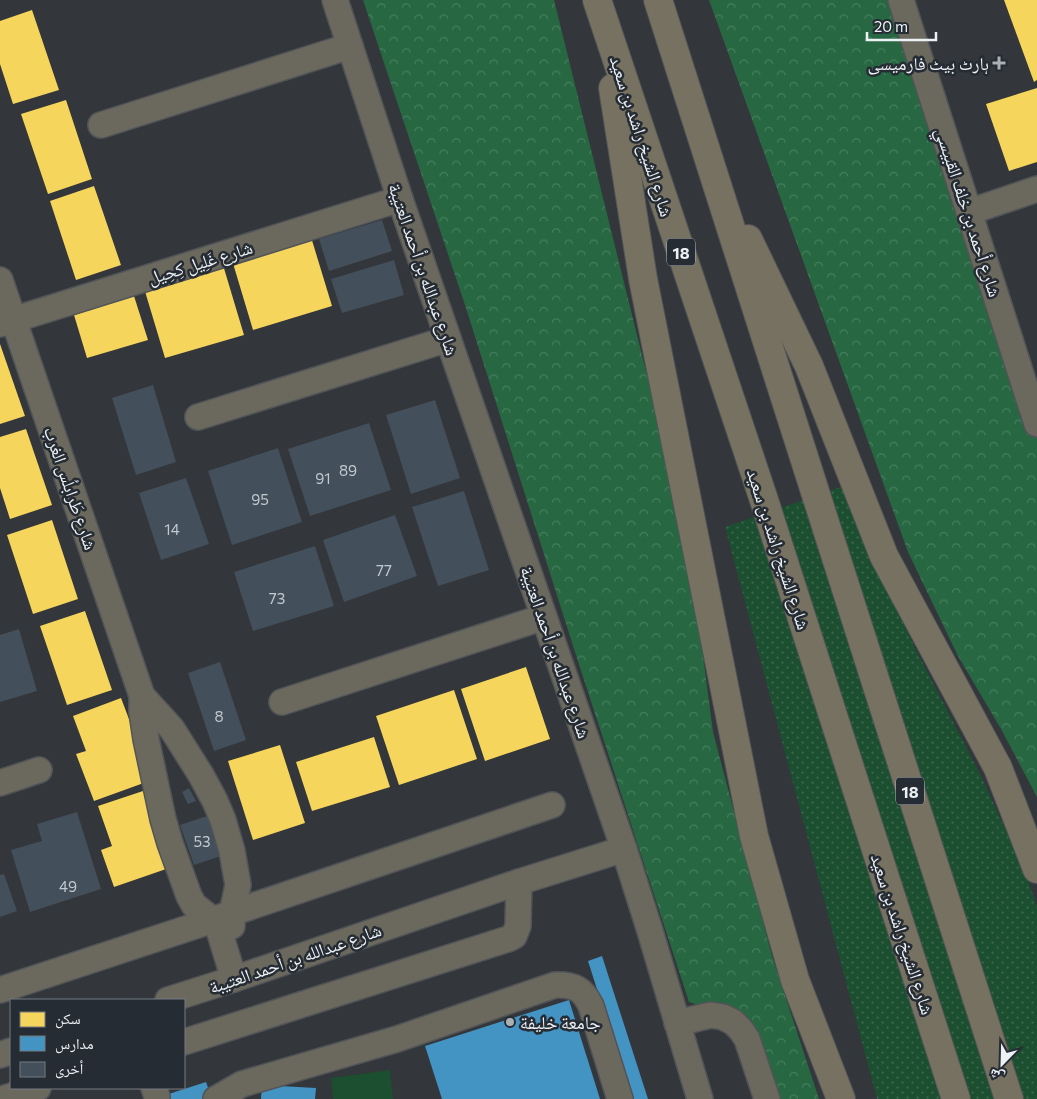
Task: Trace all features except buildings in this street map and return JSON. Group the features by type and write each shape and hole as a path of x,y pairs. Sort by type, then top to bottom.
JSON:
{"main road":[{"name":"18","path":"658,0 1009,1099"},
{"path":"599,4 643,279 754,836 796,980 841,1099"},
{"name":"شارع الشيخ راشد بن سعيد","path":"599,4 763,498 956,1099"},
{"path":"704,145 809,366 884,556 998,768 1037,869"}],"street":[{"name":"شارع عبدالله بن أحمد العتيبة","path":"171,999 519,882 624,849 400,199 335,0"},
{"name":"شارع أحمد بن خلف القبيسي","path":"901,0 1037,424"},
{"path":"101,125 350,46"},
{"path":"969,212 1037,189"},
{"name":"شارع غَلِيل كِحِيل","path":"6,322 400,199"},
{"name":"شارع طَرابلُس الغرب","path":"0,280 6,322 142,696 144,732 162,819 170,843 194,906 223,916 232,923 241,977"},
{"path":"198,417 448,339"},
{"path":"282,702 544,618"},
{"name":"شارع طَرابلُس الغرب","path":"142,696 172,729 201,775 215,801 225,828 238,886 223,916"},
{"path":"0,783 39,770"},
{"path":"0,990 552,805"},
{"path":"624,849 700,1099"},
{"path":"185,1042 508,939 514,936 518,926 519,882"},
{"path":"216,1099 242,1084 397,1039 555,985 566,984 578,988 586,996 591,1006 620,1099"},
{"path":"677,1023 711,1015 733,1022 747,1039 767,1099"},
{"path":"2,1099 35,1089"}],"green space":[{"path":"363,0 554,0 688,541 713,732 772,956 819,1099 774,1099 744,1015 689,1002 465,305"},
{"path":"709,0 893,0 1037,427 1037,797 1001,729 958,656 908,552"},
{"path":"841,487 916,650 980,774 1026,874 1037,906 1037,1099 877,1099 725,527"},
{"path":"390,1070 393,1099 333,1099 331,1078"}],"place":[{"name":"ہارٹ بیٹ فارمیسی","path":"999,63"},
{"name":"جامعة خليفة","path":"510,1022"}]}
